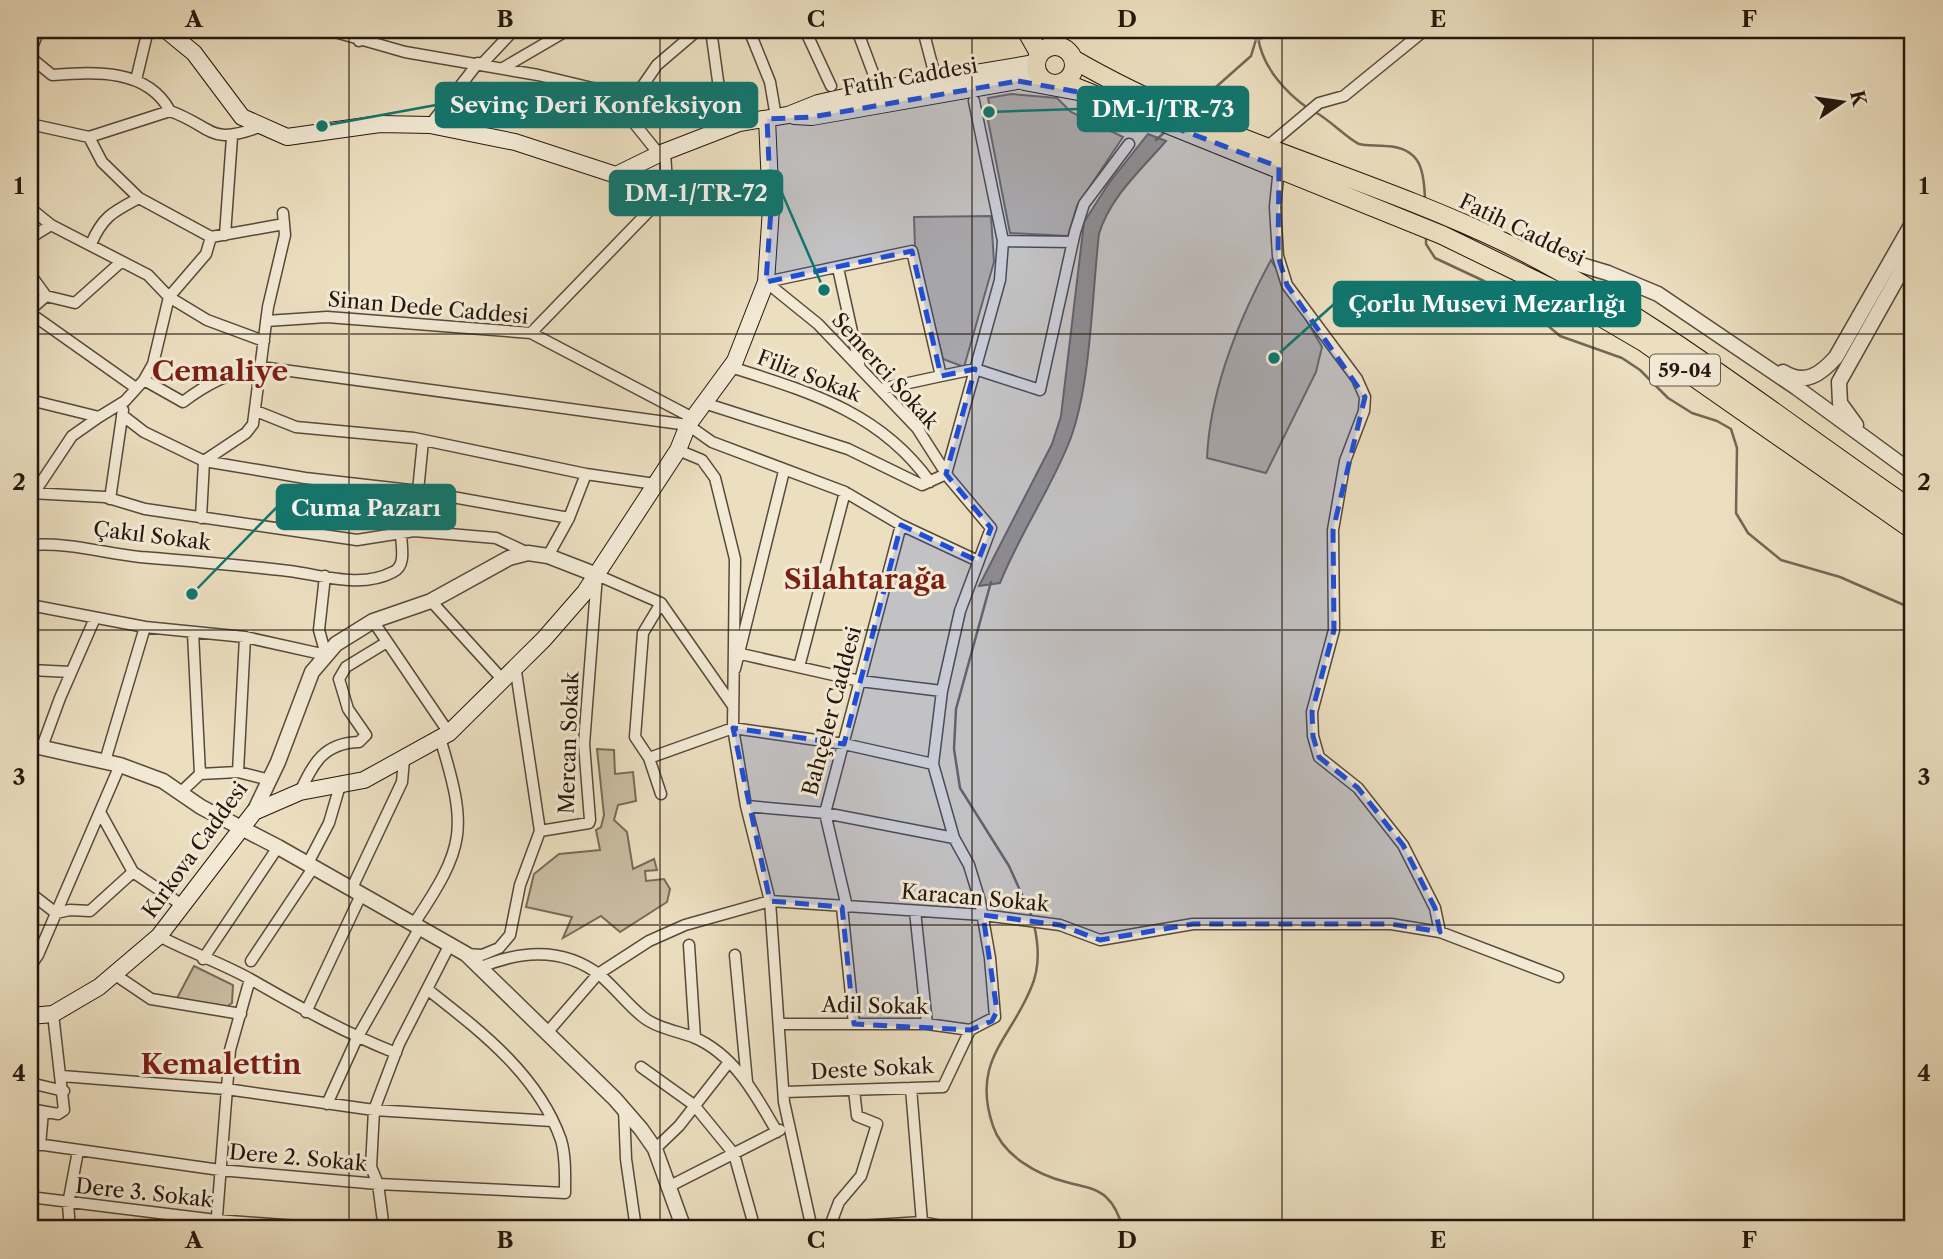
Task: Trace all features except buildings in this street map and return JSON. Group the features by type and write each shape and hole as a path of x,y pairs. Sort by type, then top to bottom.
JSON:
{"main road":[{"name":"Fatih Caddesi","path":"166,30 194,53 242,117 259,127 288,137 380,124 430,125 516,142 616,175 662,153 739,123 777,117 812,117 1018,81 1038,64"},
{"path":"1026,30 1048,83 1063,82 1071,75 1073,59 1069,51 1058,46 1044,30"},
{"path":"1038,64 1046,47 1058,46"},
{"name":"Fatih Caddesi","path":"1073,59 1279,167 1408,212 1446,216 1506,243 1654,328 1913,510"},
{"name":"Fatih Caddesi","path":"777,117 818,103 962,75 1038,64"},
{"path":"1018,81 1084,93"},
{"name":"Fatih Caddesi","path":"1063,82 1133,112 1268,146 1408,212 1442,235 1553,289 1645,343 1913,530"},
{"path":"254,812 300,792 341,782 363,780 444,736 544,639 597,575 678,450 690,422 731,367 766,282 777,117"},
{"name":"Kırkova Caddesi","path":"30,1016 53,1014 99,987 159,936 239,828 254,812"}],"street":[{"path":"39,30 30,54 52,75 104,74 136,80 163,97 170,111 217,135 232,137 259,127"},
{"path":"136,80 148,30"},
{"path":"328,30 405,52 503,68 609,92 637,94 722,110 739,123"},
{"path":"359,41 377,30"},
{"path":"430,125 480,64 514,30"},
{"path":"503,68 568,30"},
{"path":"637,94 657,65 698,30"},
{"path":"711,30 722,110"},
{"path":"749,30 770,82 777,117"},
{"path":"805,30 831,86"},
{"path":"858,30 875,78"},
{"path":"923,30 934,72"},
{"path":"1268,146 1319,103 1344,96 1425,30"},
{"path":"531,333 650,210 667,184 662,153 609,92"},
{"path":"704,403 848,449 915,483 922,485 946,474 1000,280 1003,241 974,101"},
{"path":"30,124 89,137 170,111"},
{"path":"89,137 102,162 139,198 211,237 283,218 285,236 266,321 253,424 246,433 204,461"},
{"path":"225,234 232,137"},
{"path":"881,389 975,369 1040,390 1084,204 1129,144"},
{"path":"1279,167 1275,208 1278,256 1287,285 1357,379 1365,397 1364,411 1345,461 1333,530 1334,630 1312,712 1313,736 1319,757 1357,789 1403,845 1435,908 1440,932"},
{"path":"91,244 100,223 139,198"},
{"path":"30,208 51,225 148,275 169,298 207,320 264,341"},
{"path":"1888,454 1849,419 1840,402 1839,382 1899,259 1913,222"},
{"path":"30,238 51,225"},
{"path":"32,493 72,436 125,401 140,384 153,364 169,298 206,254 211,237"},
{"path":"1003,241 1073,242"},
{"path":"1506,243 1559,257 1658,294 1756,360 1913,473"},
{"path":"1756,360 1792,378 1807,379 1823,372 1836,357 1899,259 1913,250"},
{"path":"766,282 912,251 941,376"},
{"path":"30,274 46,296 75,303 121,262"},
{"path":"838,268 860,368"},
{"name":"Semerci Sokak","path":"766,282 818,324 917,428 946,474 991,528 978,561"},
{"path":"46,296 30,311 140,384 183,402 199,389 226,377 261,367 690,422"},
{"name":"Sinan Dede Caddesi","path":"266,321 327,317 531,333 690,422 712,442 845,492 901,525 978,561"},
{"name":"Filiz Sokak","path":"731,367 802,390 860,415 930,482"},
{"path":"30,400 99,417"},
{"path":"110,499 125,401"},
{"path":"256,411 296,426 423,441 586,474 656,484"},
{"path":"122,415 144,432 204,461 305,478 419,491 569,518"},
{"path":"415,531 423,441"},
{"path":"678,450 702,460 715,478 726,515 734,559 733,728 746,806 770,901 784,1092 789,1127 812,1229 922,1222 939,1228 957,1229"},
{"path":"201,518 204,461"},
{"path":"733,674 741,654 784,471"},
{"path":"548,556 569,518 586,474"},
{"path":"799,667 845,492"},
{"path":"32,493 110,499 145,509 357,540 415,531 496,538 528,553"},
{"name":"Bahçeler Caddesi","path":"854,1024 844,907 825,813 901,525"},
{"name":"Çakıl Sokak","path":"30,545 65,544 139,557 353,581 393,573 402,563 401,533"},
{"name":"Kırkova Caddesi","path":"254,812 270,780 312,672 336,644 373,621 431,601 509,558 528,553 548,556 597,575"},
{"path":"970,1030 992,1021 997,1011 976,882 954,838 933,764 942,691 960,611 978,561"},
{"path":"597,575 661,603 733,706"},
{"name":"Mercan Sokak","path":"540,831 589,823 590,820 584,744 597,575"},
{"path":"30,605 145,627 245,636 326,655 320,630 325,576"},
{"path":"431,601 502,679"},
{"path":"661,603 643,633 635,737 649,758 661,794"},
{"path":"95,618 36,746 120,765 163,781 239,828 278,847 466,954 482,955 499,948 510,935 520,885 540,831 515,665"},
{"path":"327,1104 357,1038 440,885 459,842 459,816 444,736 373,621"},
{"path":"104,761 145,627"},
{"path":"193,633 200,774"},
{"path":"238,772 245,636"},
{"path":"300,792 314,761 344,742 359,742 366,735 348,709 339,679 346,667 387,642"},
{"path":"741,654 860,681 942,691"},
{"path":"30,670 71,671"},
{"path":"649,758 733,728 844,744 933,764"},
{"path":"306,1012 402,782 404,759"},
{"path":"30,967 38,955 120,765"},
{"path":"180,793 200,774 238,772 270,780"},
{"path":"251,961 310,866 329,822 341,782"},
{"path":"746,806 825,813 954,838"},
{"path":"100,812 133,872 182,905"},
{"path":"203,959 278,847"},
{"path":"56,913 70,909 90,911 133,872"},
{"path":"30,893 56,913"},
{"name":"Karacan Sokak","path":"546,1034 598,974 649,940 685,925 770,901 983,915 1044,922 1100,940 1193,924 1391,924 1440,932 1558,977"},
{"path":"915,911 927,1024"},
{"path":"159,936 250,979 357,1038 396,1053"},
{"path":"689,945 695,1038"},
{"path":"384,1229 378,1184 371,1167 374,1110 396,1053 449,946"},
{"path":"479,968 512,955 531,953 574,960 598,974 644,1018 695,1038 729,1062 747,1082 776,1132"},
{"path":"466,954 624,1109 655,1149 684,1229"},
{"path":"735,955 747,1082"},
{"path":"114,974 151,999 240,1014"},
{"path":"216,1225 230,1050 250,979"},
{"path":"427,989 503,1053 544,1105 552,1121"},
{"path":"30,1109 58,1114 64,1110 64,1091 53,1014"},
{"name":"Adil Sokak","path":"780,1024 927,1024 970,1030"},
{"name":"Deste Sokak","path":"784,1092 943,1087 970,1030"},
{"path":"655,1149 679,1126 729,1062"},
{"path":"641,1067 694,1105 734,1154 755,1229"},
{"path":"62,1076 226,1089 374,1110 552,1121"},
{"path":"30,1083 64,1091"},
{"path":"911,1088 922,1222"},
{"path":"830,1226 839,1202 861,1176 877,1124 858,1116 854,1090"},
{"path":"624,1109 626,1159 636,1229"},
{"path":"35,1144 43,1112"},
{"name":"Dere 2. Sokak","path":"35,1144 220,1170 378,1184 565,1193 564,1156 552,1121"},
{"path":"670,1186 789,1127"},
{"path":"70,1229 68,1204 78,1151"},
{"name":"Dere 3. Sokak","path":"30,1197 216,1225 338,1229"}],"highlighted area":[{"path":"1018,81 1084,93 1279,167 1278,256 1287,285 1365,397 1333,530 1334,630 1312,712 1313,736 1319,757 1358,788 1403,845 1435,908 1440,932 1391,924 1193,924 1100,940 1060,925 983,915 997,1011 992,1021 970,1030 854,1024 842,907 770,901 733,728 844,744 901,525 978,561 991,528 946,474 975,369 941,376 912,251 766,282 771,209 767,119 812,117"}],"shaded area":[{"path":"1011,94 1057,98 1071,112 1123,137 1077,206 1068,236 1010,233 988,120 992,118 988,98"},
{"path":"1148,134 1166,141 1118,196 1099,234 1087,366 1070,440 1000,583 979,586 1052,444 1061,416 1084,222 1109,183"},
{"path":"991,216 994,262 964,367 943,359 915,247 914,217"},
{"path":"1271,260 1322,347 1316,372 1266,473 1207,458 1214,407 1228,356 1248,306"},
{"path":"597,749 614,750 615,774 633,772 636,801 618,805 614,820 627,832 633,869 654,859 657,870 645,871 646,881 664,879 670,889 667,902 620,932 601,916 563,938 572,917 526,907 534,874 559,854 600,850 596,830 601,827 604,815"},
{"path":"194,966 233,985 232,1003 225,1008 177,998"}],"waterway":[{"path":"1190,110 1251,56 1258,33"},
{"path":"1258,37 1264,59 1276,78 1309,109"},
{"path":"1315,112 1359,144 1407,151 1418,162 1425,199"},
{"path":"1156,140 1167,130"},
{"path":"1426,237 1426,244 1435,258 1484,281 1525,306 1560,336 1622,358 1640,370 1668,398 1692,413 1731,429 1737,448 1736,513 1748,533 1781,560 1840,577 1913,609"},
{"path":"991,582 956,709 954,749 960,788 1009,866 1033,919"},
{"path":"1034,925 1038,957 1034,980 990,1067 987,1104 993,1126 1005,1146 1023,1163 1044,1175 1092,1189 1106,1197 1117,1212 1123,1229"}],"place":[{"name":"DM-1/TR-73","path":"989,112"},
{"name":"Sevinç Deri Konfeksiyon","path":"322,126"},
{"name":"DM-1/TR-72","path":"824,290"},
{"name":"Çorlu Musevi Mezarlığı","path":"1274,358"},
{"name":"Cuma Pazarı","path":"192,594"}],"district":[{"name":"Cemaliye","path":"220,371"},
{"name":"Silahtarağa","path":"865,579"},
{"name":"Kemalettin","path":"221,1064"}]}
